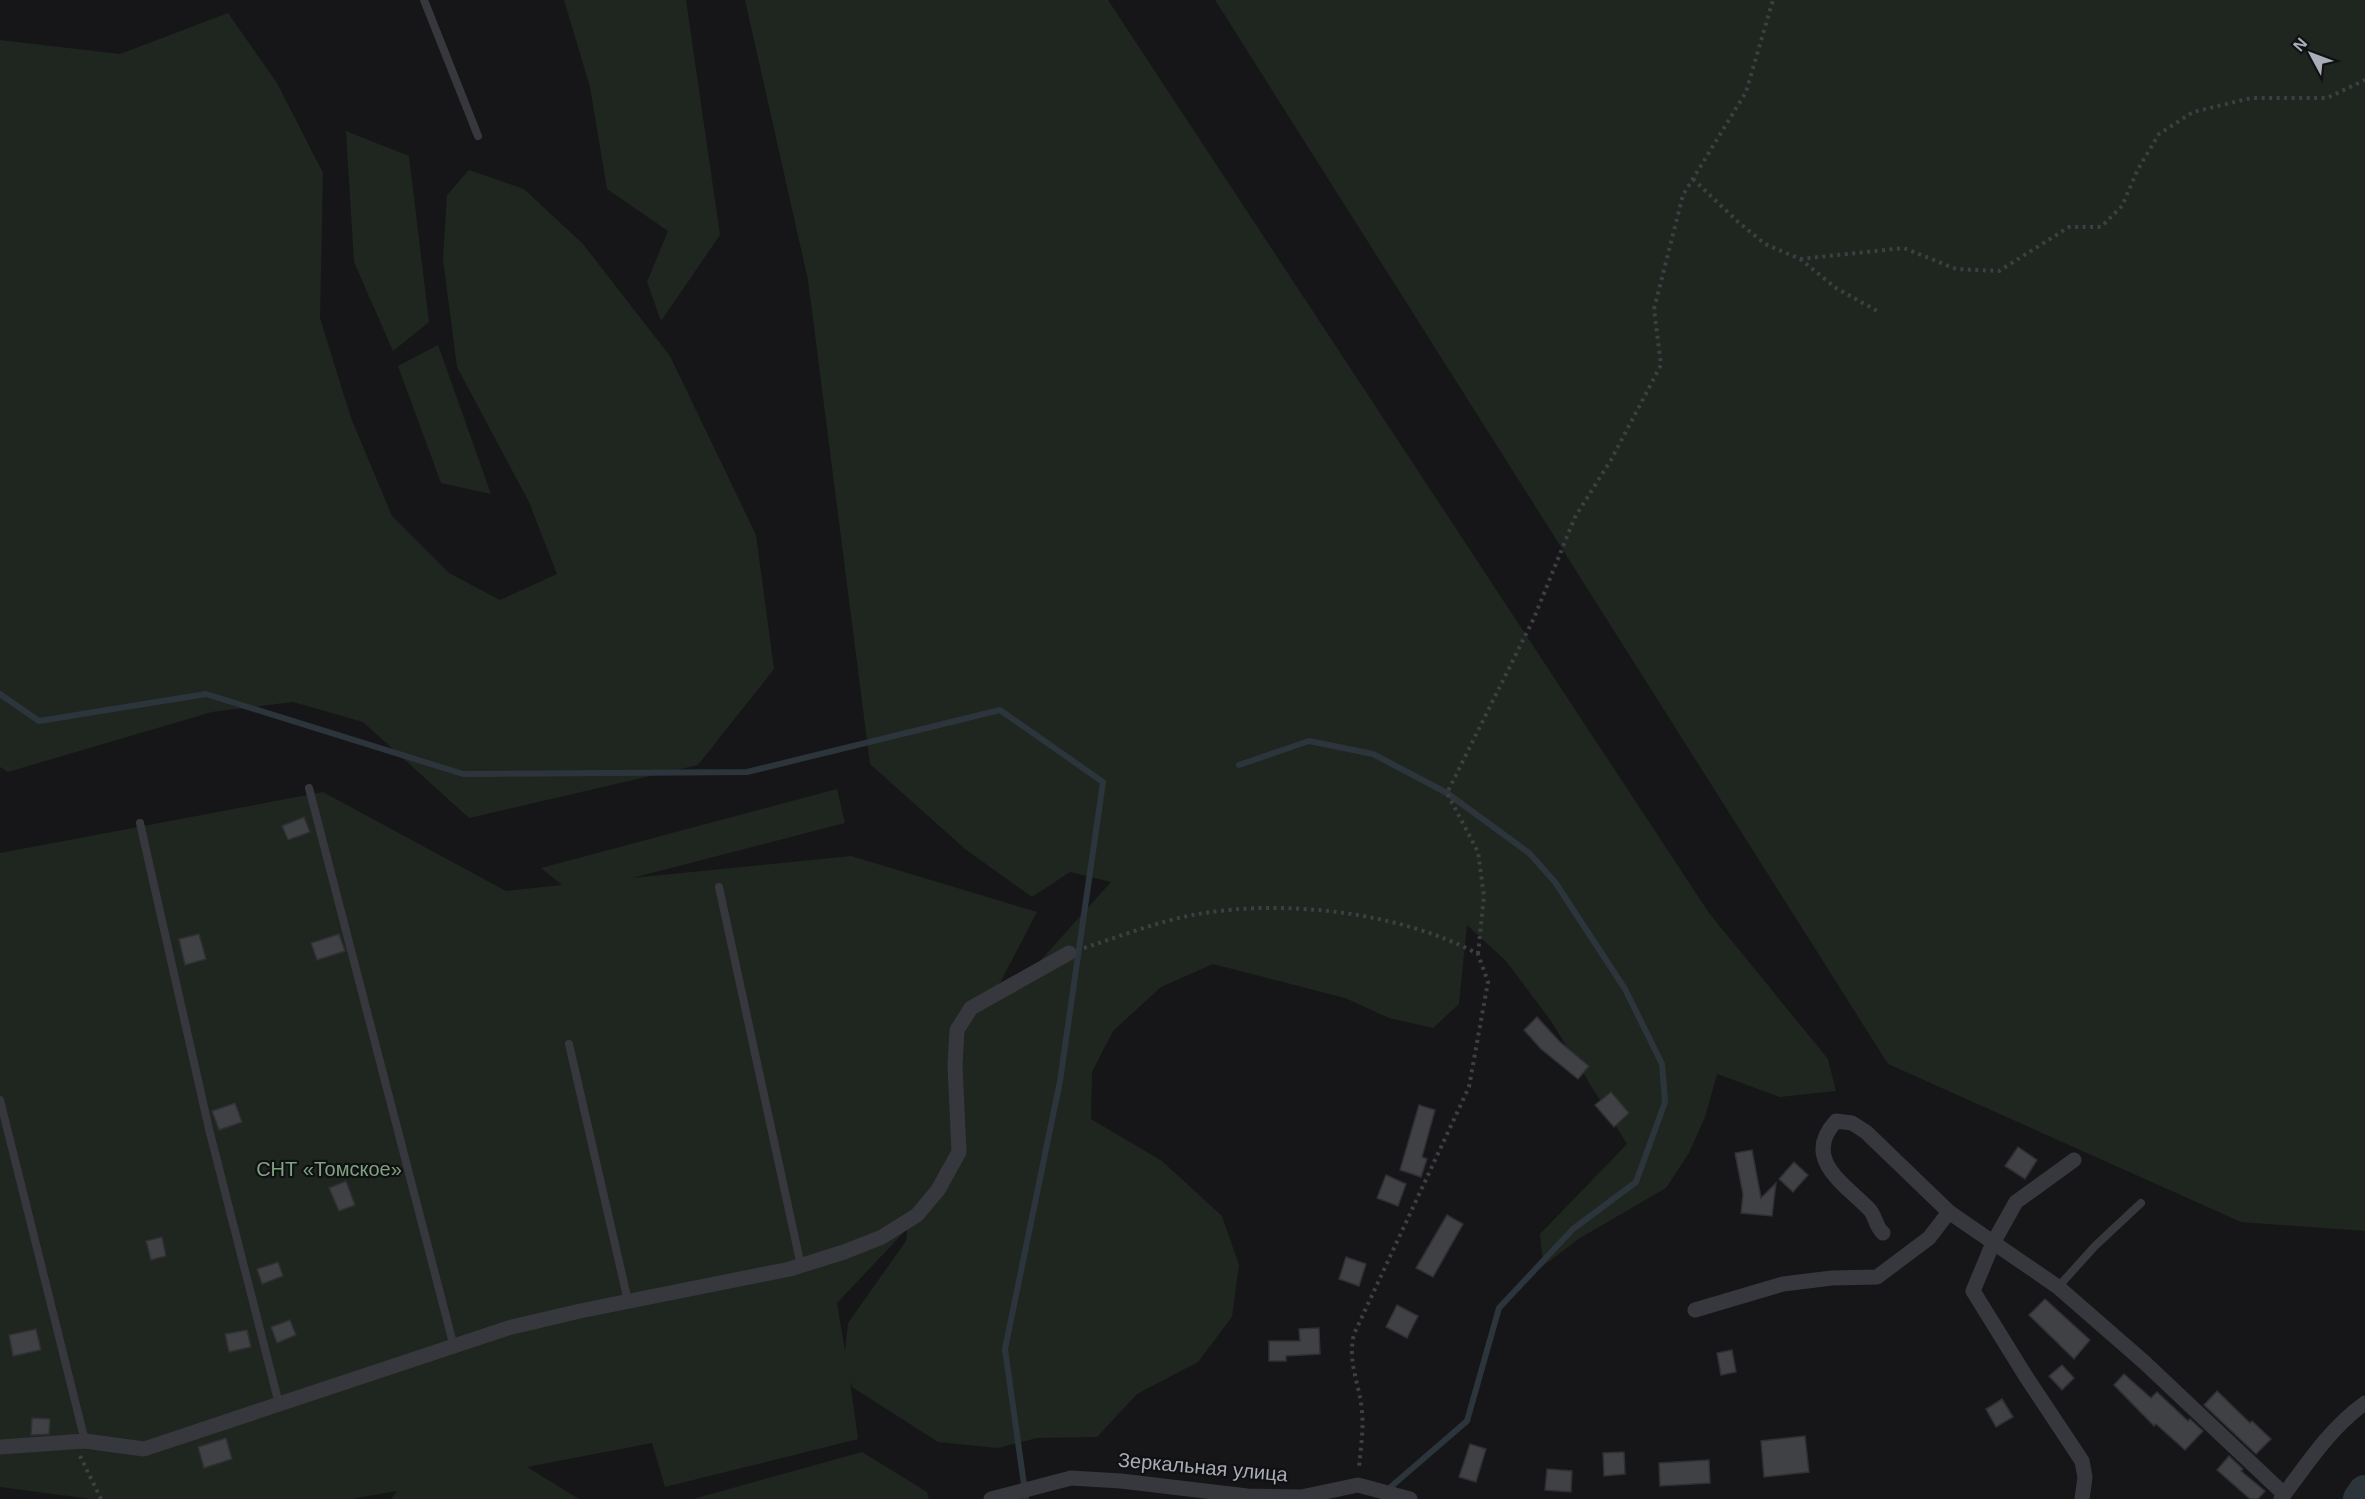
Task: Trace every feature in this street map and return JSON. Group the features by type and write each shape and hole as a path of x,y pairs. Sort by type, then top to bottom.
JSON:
{"street":[{"path":"0,1447 79,1442 144,1449 508,1328 801,1266 882,1237 916,1215 938,1190 959,1152 957,1030 971,1008 1069,953"},
{"path":"1883,1233 1877,1227 1871,1211 1838,1183 1826,1162 1822,1149 1830,1128 1836,1122 1852,1123 1866,1132 1949,1212 2058,1287 2144,1362 2282,1497 2327,1439 2365,1403"},
{"path":"2074,1160 2016,1202 1993,1243 1973,1291 2082,1461 2085,1476 2082,1499"},
{"path":"1695,1310 1783,1284 1832,1278 1877,1277 1929,1238 1949,1212"},
{"name":"Зеркальная улица","path":"991,1499 1071,1478 1121,1481 1247,1496 1301,1497 1358,1485 1410,1499"}],"lane":[{"path":"424,0 477,136"},
{"path":"309,788 454,1347"},
{"path":"140,823 210,1129 279,1404"},
{"path":"718,886 801,1266"},
{"path":"569,1044 628,1301"},
{"path":"0,1100 79,1442"},
{"path":"2058,1287 2095,1246 2141,1203"}],"path":[{"path":"1358,1485 1363,1413 1352,1367 1350,1351 1353,1334 1469,1087 1488,982 1478,954 1484,896 1478,852 1447,793 1534,618 1575,517 1611,460 1661,365 1654,309 1683,195 1746,92 1773,0"},
{"path":"1800,259 1904,248 1956,269 1999,271 2069,227 2102,227 2122,206 2138,169 2159,134 2193,112 2251,98 2327,98 2365,80"},
{"path":"1693,179 1765,244 1800,259 1836,288 1879,312"},
{"path":"1069,953 1198,915 1256,909 1321,911 1387,919 1454,941 1478,954"},
{"path":"79,1442 101,1499"}],"green space":[{"path":"564,0 686,0 720,235 661,321 647,282 668,231 607,189 590,87"},
{"name":"СНТ «Томское»","path":"745,0 1108,0 1709,913 1828,1059 1836,1091 1780,1097 1717,1074 1705,1117 1689,1153 1666,1188 1580,1238 1543,1266 1540,1234 1627,1144 1551,1021 1506,961 1467,925 1459,1004 1433,1028 1389,1018 1345,998 1213,964 1161,987 1113,1031 1092,1072 1091,1119 1162,1161 1222,1216 1239,1265 1232,1317 1198,1362 1137,1394 1097,1437 1037,1438 998,1448 938,1442 852,1387 850,1381 858,1439 665,1487 652,1443 527,1467 579,1499 391,1499 397,1491 351,1499 91,1499 0,1487 0,853 323,792 506,891 562,885 541,868 837,789 845,823 632,878 851,856 1037,912 989,1004 1022,981 1111,882 1070,872 1032,897 965,849 870,764 808,280","holes":["907,1229 906,1241 848,1323 845,1351 837,1303"]},
{"path":"1215,0 2365,0 2365,1231 2241,1222 1888,1064"},
{"path":"228,13 277,83 323,173 320,318 351,418 392,516 449,573 500,600 557,574 529,502 457,367 443,260 447,195 469,170 524,189 583,244 670,356 756,535 774,669 698,765 469,818 363,722 293,702 212,712 8,772 0,767 0,40 120,54"},
{"path":"346,131 409,156 429,322 393,351 354,262"},
{"path":"438,345 491,494 441,483 398,366"},
{"path":"862,1452 927,1492 929,1499 693,1499"}],"building":[{"path":"304,817 310,832 288,840 282,826"},
{"path":"199,934 206,959 185,965 179,939"},
{"path":"339,934 345,951 317,960 311,943"},
{"path":"1537,1017 1560,1042 1589,1066 1578,1079 1541,1049 1524,1030"},
{"path":"1611,1092 1629,1113 1614,1127 1595,1105"},
{"path":"235,1103 242,1122 219,1130 212,1111"},
{"path":"1419,1105 1435,1110 1422,1157 1427,1159 1421,1177 1400,1170"},
{"path":"2018,1147 2037,1160 2025,1179 2005,1166"},
{"path":"1752,1150 1761,1198 1776,1183 1772,1216 1741,1213 1743,1194 1735,1153"},
{"path":"1794,1162 1808,1175 1793,1192 1779,1179"},
{"path":"1386,1175 1406,1184 1398,1206 1377,1198"},
{"path":"346,1181 355,1205 339,1211 329,1188"},
{"path":"1447,1215 1463,1224 1433,1277 1416,1268"},
{"path":"162,1237 166,1256 151,1260 146,1241"},
{"path":"1346,1257 1366,1264 1359,1286 1339,1279"},
{"path":"278,1262 283,1276 262,1284 257,1269"},
{"path":"2045,1299 2090,1340 2074,1359 2029,1315"},
{"path":"1397,1305 1418,1316 1407,1338 1386,1327"},
{"path":"290,1320 296,1335 277,1343 271,1327"},
{"path":"1319,1328 1320,1354 1286,1356 1286,1361 1269,1361 1269,1341 1300,1341 1299,1329"},
{"path":"36,1329 41,1350 13,1356 9,1335"},
{"path":"247,1330 251,1347 229,1352 225,1334"},
{"path":"1732,1350 1736,1372 1721,1375 1717,1353"},
{"path":"2062,1365 2074,1378 2062,1390 2049,1376"},
{"path":"2124,1374 2151,1398 2157,1392 2188,1421 2190,1419 2203,1431 2185,1450 2156,1424 2154,1426 2114,1385"},
{"path":"2217,1391 2250,1423 2252,1421 2271,1439 2256,1454 2204,1405"},
{"path":"2002,1399 2013,1417 1996,1427 1986,1409"},
{"path":"32,1418 50,1419 49,1434 31,1435"},
{"path":"1805,1436 1809,1472 1764,1477 1761,1441"},
{"path":"226,1438 232,1459 204,1468 198,1447"},
{"path":"1470,1444 1486,1449 1476,1482 1459,1477"},
{"path":"1624,1452 1625,1474 1604,1476 1603,1453"},
{"path":"2229,1456 2243,1469 2241,1471 2265,1491 2258,1499 2250,1499 2217,1470"},
{"path":"1709,1460 1710,1483 1660,1486 1659,1463"},
{"path":"1547,1469 1572,1471 1571,1492 1545,1490"}],"waterway":[{"path":"0,694 39,721 206,694 463,774 747,772 1000,710 1103,782 1060,1081 1005,1349 1026,1499"},
{"path":"1239,765 1309,741 1373,754 1447,793 1529,853 1555,882 1625,989 1662,1064 1665,1102 1636,1182 1573,1229 1499,1308 1467,1421 1386,1491"},
{"path":"2360,1499 2365,1492"}]}
